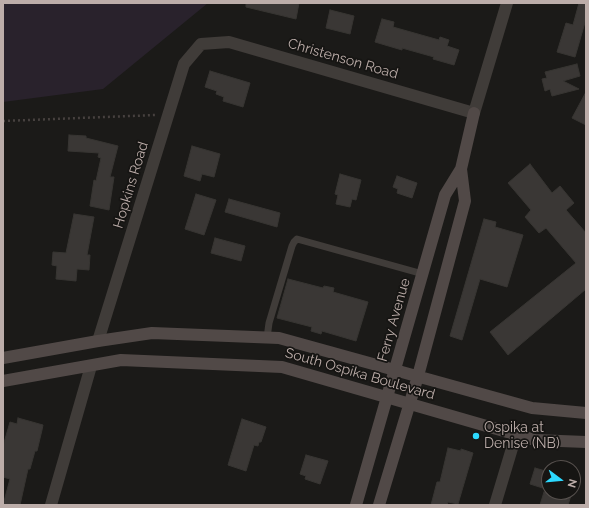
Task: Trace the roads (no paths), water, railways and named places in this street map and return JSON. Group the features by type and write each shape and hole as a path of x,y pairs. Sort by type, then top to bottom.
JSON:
{"main road":[{"name":"Ferry Avenue","path":"356,505 445,195 461,169 474,113"},
{"name":"Ferry Avenue","path":"379,505 418,376 465,201 461,169"},
{"name":"South Ospika Boulevard","path":"3,358 152,333 279,338 532,408 586,413"},
{"name":"South Ospika Boulevard","path":"3,381 121,360 282,367 534,440 586,442"}],"street":[{"name":"Ferry Avenue","path":"474,113 507,3"},
{"name":"Christenson Road","path":"201,44 229,42 474,113"},
{"name":"Hopkins Road","path":"98,341 184,64 201,44"},
{"path":"51,505 91,366"},
{"path":"495,505 516,435"}],"lane":[{"path":"267,338 269,322 292,246 298,239 423,274"}],"place":[{"name":"Ospika at Denise (NB)","path":"476,436"}]}
